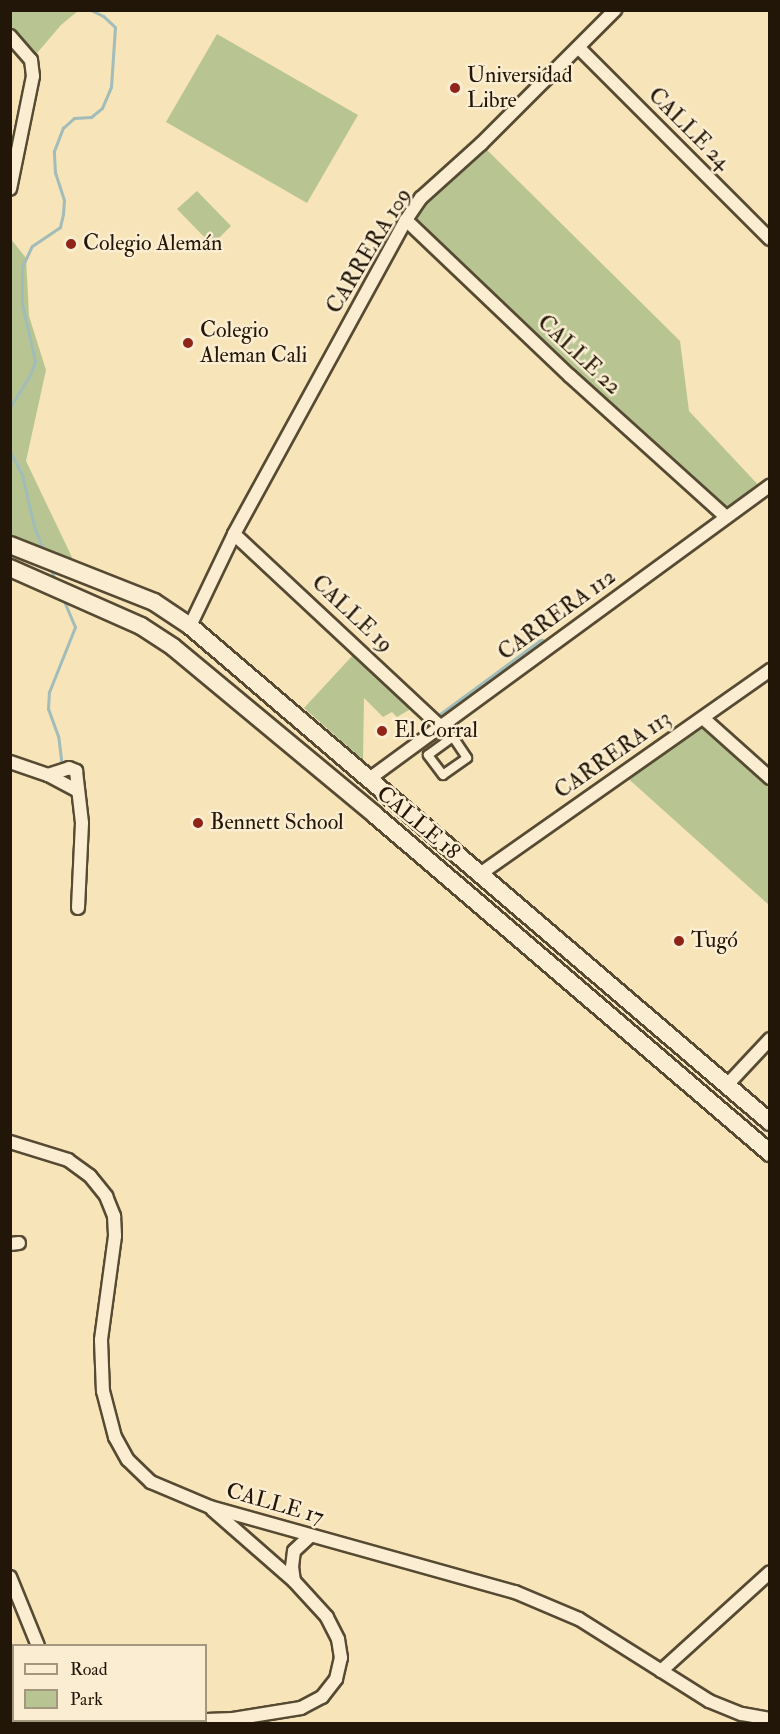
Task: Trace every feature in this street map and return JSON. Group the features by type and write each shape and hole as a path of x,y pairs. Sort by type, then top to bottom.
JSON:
{"main road":[{"name":"CALLE 18","path":"10,545 154,602 190,626 770,1122"},
{"name":"CALLE 18","path":"10,568 141,626 173,647 375,815 770,1153"}],"street":[{"name":"CARRERA 109","path":"190,626 234,534 406,220 422,198 579,48 615,10"},
{"path":"10,36 31,60 33,76 10,189"},
{"name":"CALLE 24","path":"579,48 770,239"},
{"name":"CALLE 22","path":"406,220 570,376 726,517"},
{"name":"CARRERA 112","path":"369,779 770,485"},
{"name":"CALLE 19","path":"234,534 440,726"},
{"name":"CARRERA 113","path":"480,874 770,670"},
{"path":"703,718 770,778"},
{"path":"453,737 467,758 442,775 428,755 453,737"},
{"path":"10,762 49,775 70,787"},
{"path":"49,775 69,768 76,771 70,787 82,823 78,908"},
{"path":"727,1085 770,1039"},
{"name":"CALLE 17","path":"10,1142 68,1161 90,1176 106,1196 114,1216 115,1236 101,1340 102,1381 115,1437 128,1460 151,1482 210,1507 515,1592 579,1619 709,1701 742,1714 770,1719"},
{"path":"207,1720 233,1719 301,1708 322,1696 336,1679 341,1658 338,1639 327,1617 294,1581 210,1507"},
{"path":"294,1581 292,1567 294,1551 310,1536"},
{"path":"661,1671 770,1572"},
{"path":"10,1577 37,1644"}],"green space":[{"path":"10,11 78,11 61,25 31,60 11,36"},
{"path":"217,34 358,115 307,203 166,122"},
{"path":"481,144 680,341 689,411 763,490 726,517 406,220"},
{"path":"197,191 231,226 212,245 177,209"},
{"path":"10,238 26,258 29,316 46,370 26,461 80,574 11,545"},
{"path":"354,654 414,707 397,717 392,712 383,717 364,698 363,760 304,708"},
{"path":"703,718 769,778 769,905 623,774"}],"waterway":[{"path":"10,407 30,375 35,361 22,304 22,267 32,246 60,227 63,214 64,200 55,173 54,151 63,128 74,118 91,117 102,108 111,87 115,27 103,16 91,10"},
{"path":"10,452 22,475 34,526 44,552"},
{"path":"50,567 55,580"},
{"path":"62,597 75,627 49,692 48,709 58,736 62,767"},
{"path":"436,722 542,644"}],"place":[{"name":"Universidad Libre","path":"455,88"},
{"name":"Colegio Alemán","path":"71,244"},
{"name":"Colegio Aleman Cali","path":"188,343"},
{"name":"El Corral","path":"382,731"},
{"name":"Bennett School","path":"198,823"},
{"name":"Tugó","path":"679,941"}]}
